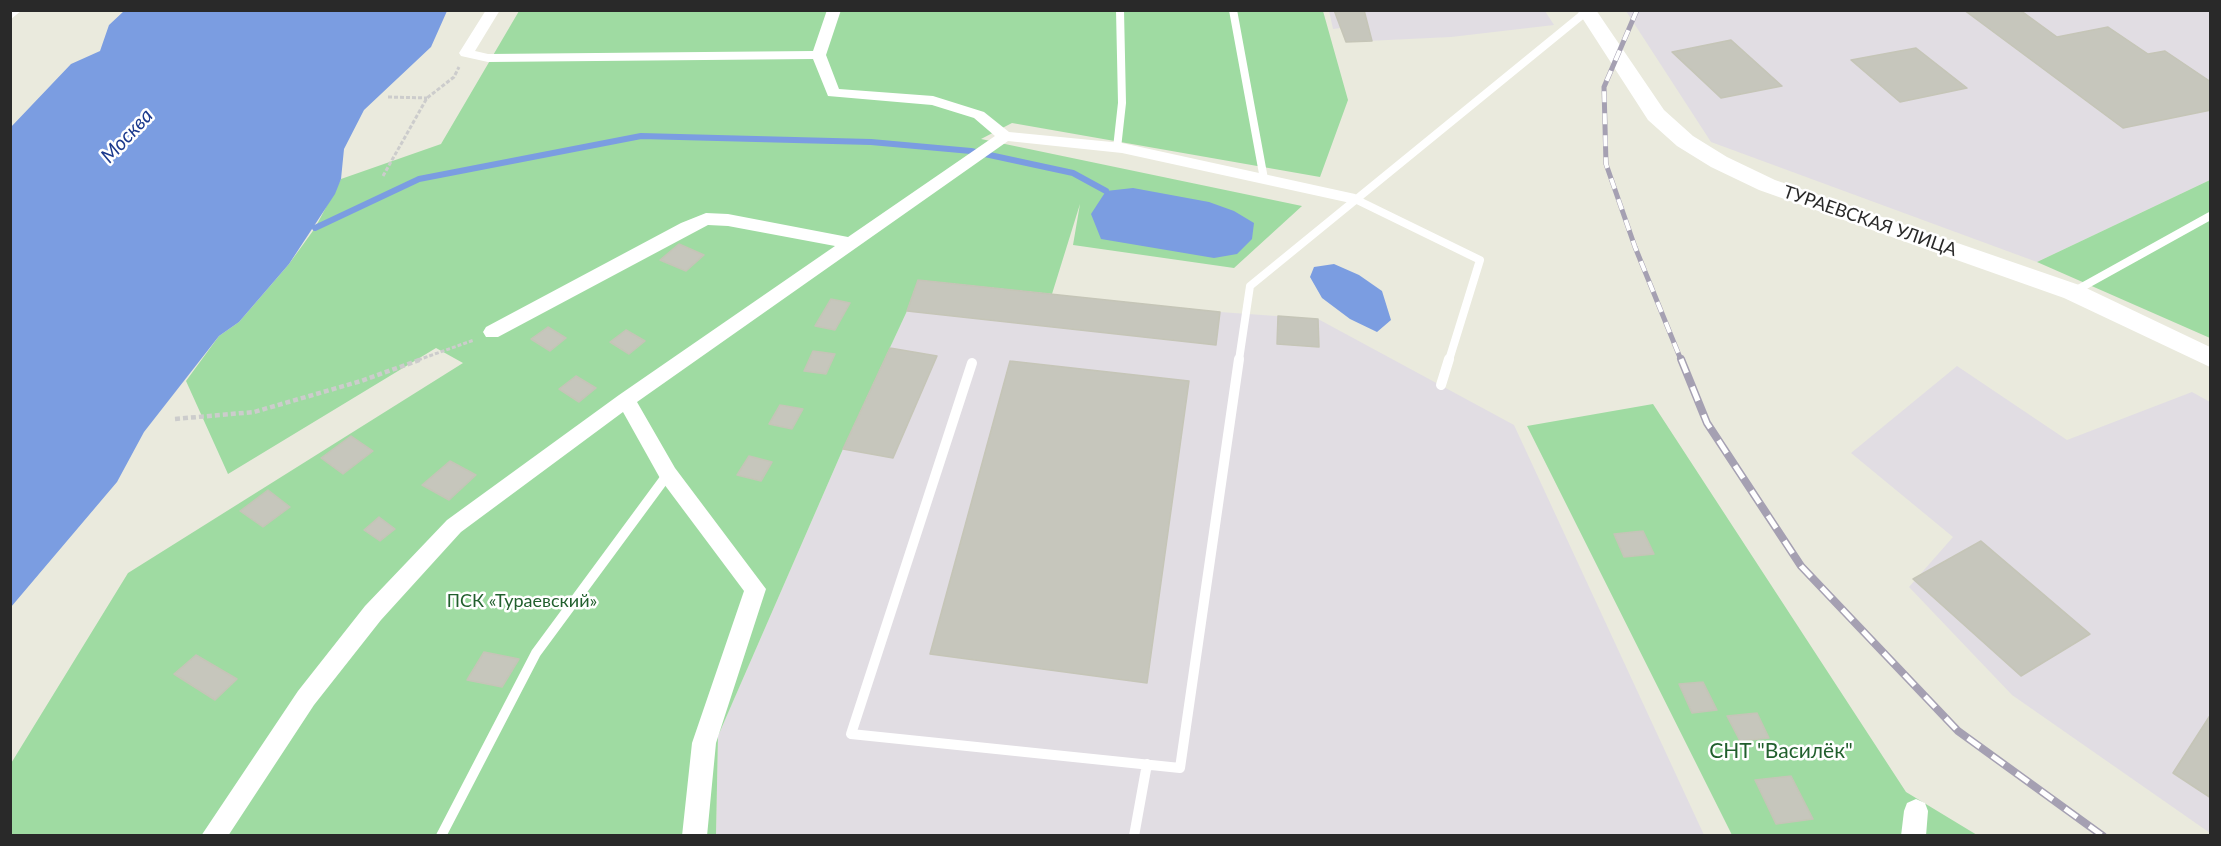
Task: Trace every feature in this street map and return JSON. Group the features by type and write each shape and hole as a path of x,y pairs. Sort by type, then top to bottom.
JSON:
{"main road":[{"name":"ТУРАЕВСКАЯ УЛИЦА","path":"1586,11 1656,115 1685,141 1719,162 1767,185 2073,292 2211,358"}],"street":[{"path":"10,16 15,10"},
{"path":"492,10 466,54 488,58 819,55"},
{"path":"834,10 819,55 833,93 933,101 979,115 1005,136 1117,148 1355,199"},
{"path":"213,836 306,698 373,613 454,526 626,400 1005,136"},
{"path":"492,332 706,219 728,220 851,243"},
{"path":"626,400 668,474 756,589 704,743 694,836"}],"lane":[{"path":"1117,148 1122,103 1120,10"},
{"path":"1233,10 1264,179"},
{"path":"972,363 851,734 1180,768 1250,286 1586,11"},
{"path":"1355,199 1480,260 1441,385"},
{"path":"2073,292 2211,216"},
{"path":"441,836 536,653 668,474"},
{"path":"1134,836 1147,764"}],"path":[{"path":"383,176 427,98 454,77 466,54"},
{"path":"388,97 427,98"},
{"path":"175,419 254,412 361,381 492,332"}],"shaded area":[{"path":"1329,11 1545,11 1554,25 1451,37 1346,42 1341,28 1333,29"},
{"path":"1626,11 2210,11 2210,180 2037,262 1711,142"},
{"path":"918,280 1220,312 1318,319 1514,425 1704,835 716,836 718,736 843,449 907,311"},
{"path":"1957,366 2067,440 2192,392 2210,402 2210,833 2012,695 1909,587 1953,537 1851,453"}],"green space":[{"name":"ПСК «Тураевский»","path":"519,11 1323,11 1348,100 1320,177 1012,123 981,139 1302,206 1234,268 1073,245 1080,204 1052,294 918,280 907,311 843,449 718,736 716,835 11,835 10,765 128,573 463,363 436,348 228,474 186,381 219,336 239,322 289,264 315,228 341,179 441,144"},
{"path":"2210,180 2210,338 2037,262"},
{"name":"СНТ \"Василёк\"","path":"1653,404 1906,792 1977,835 1732,835 1527,426"}],"water":[{"name":"Москва","path":"124,11 447,11 431,47 364,110 344,149 341,179 335,194 289,264 239,322 219,336 144,432 117,482 11,607 11,127 71,64 100,51 109,25"},
{"path":"1133,188 1209,202 1234,211 1254,223 1252,239 1237,254 1214,258 1101,239 1091,214 1106,191"},
{"path":"1334,264 1359,275 1382,291 1391,320 1377,332 1350,319 1322,298 1310,277 1314,267"}],"building":[{"path":"1334,10 1364,10 1372,41 1346,42"},
{"path":"1964,10 2020,10 2057,37 2108,27 2148,54 2165,51 2211,82 2211,110 2123,128"},
{"path":"1731,40 1782,86 1721,98 1672,52"},
{"path":"1916,48 1967,88 1900,102 1851,60"},
{"path":"679,244 704,255 686,271 660,260"},
{"path":"918,280 1220,312 1216,345 907,311"},
{"path":"831,299 850,303 835,330 815,326"},
{"path":"1278,316 1318,319 1319,347 1277,344"},
{"path":"548,327 566,338 550,351 531,339"},
{"path":"626,330 645,341 629,354 610,342"},
{"path":"890,348 937,356 893,458 843,449"},
{"path":"813,351 835,354 826,374 804,371"},
{"path":"1010,361 1189,381 1147,683 930,654"},
{"path":"576,376 596,388 579,402 559,389"},
{"path":"780,405 803,409 792,429 769,424"},
{"path":"351,436 373,451 343,474 321,458"},
{"path":"749,456 772,462 761,481 737,475"},
{"path":"450,461 476,475 449,500 422,485"},
{"path":"268,490 290,507 263,527 240,511"},
{"path":"379,517 395,529 380,541 364,530"},
{"path":"1643,531 1654,554 1624,557 1614,534"},
{"path":"1981,541 2090,634 2021,676 1913,579"},
{"path":"484,652 519,659 502,687 467,680"},
{"path":"196,655 237,679 215,700 174,674"},
{"path":"1703,682 1717,710 1692,713 1679,684"},
{"path":"1757,713 1769,738 1740,741 1727,716"},
{"path":"2211,714 2211,798 2173,773"},
{"path":"1791,776 1813,819 1776,824 1755,780"}],"waterway":[{"path":"315,228 419,179 641,136 871,142 971,151 1073,173 1106,191"}],"railway":[{"path":"1637,10 1604,87 1606,164 1635,247 1681,360"},
{"path":"1681,359 1707,423 1801,566 1958,731 2103,836"}]}
